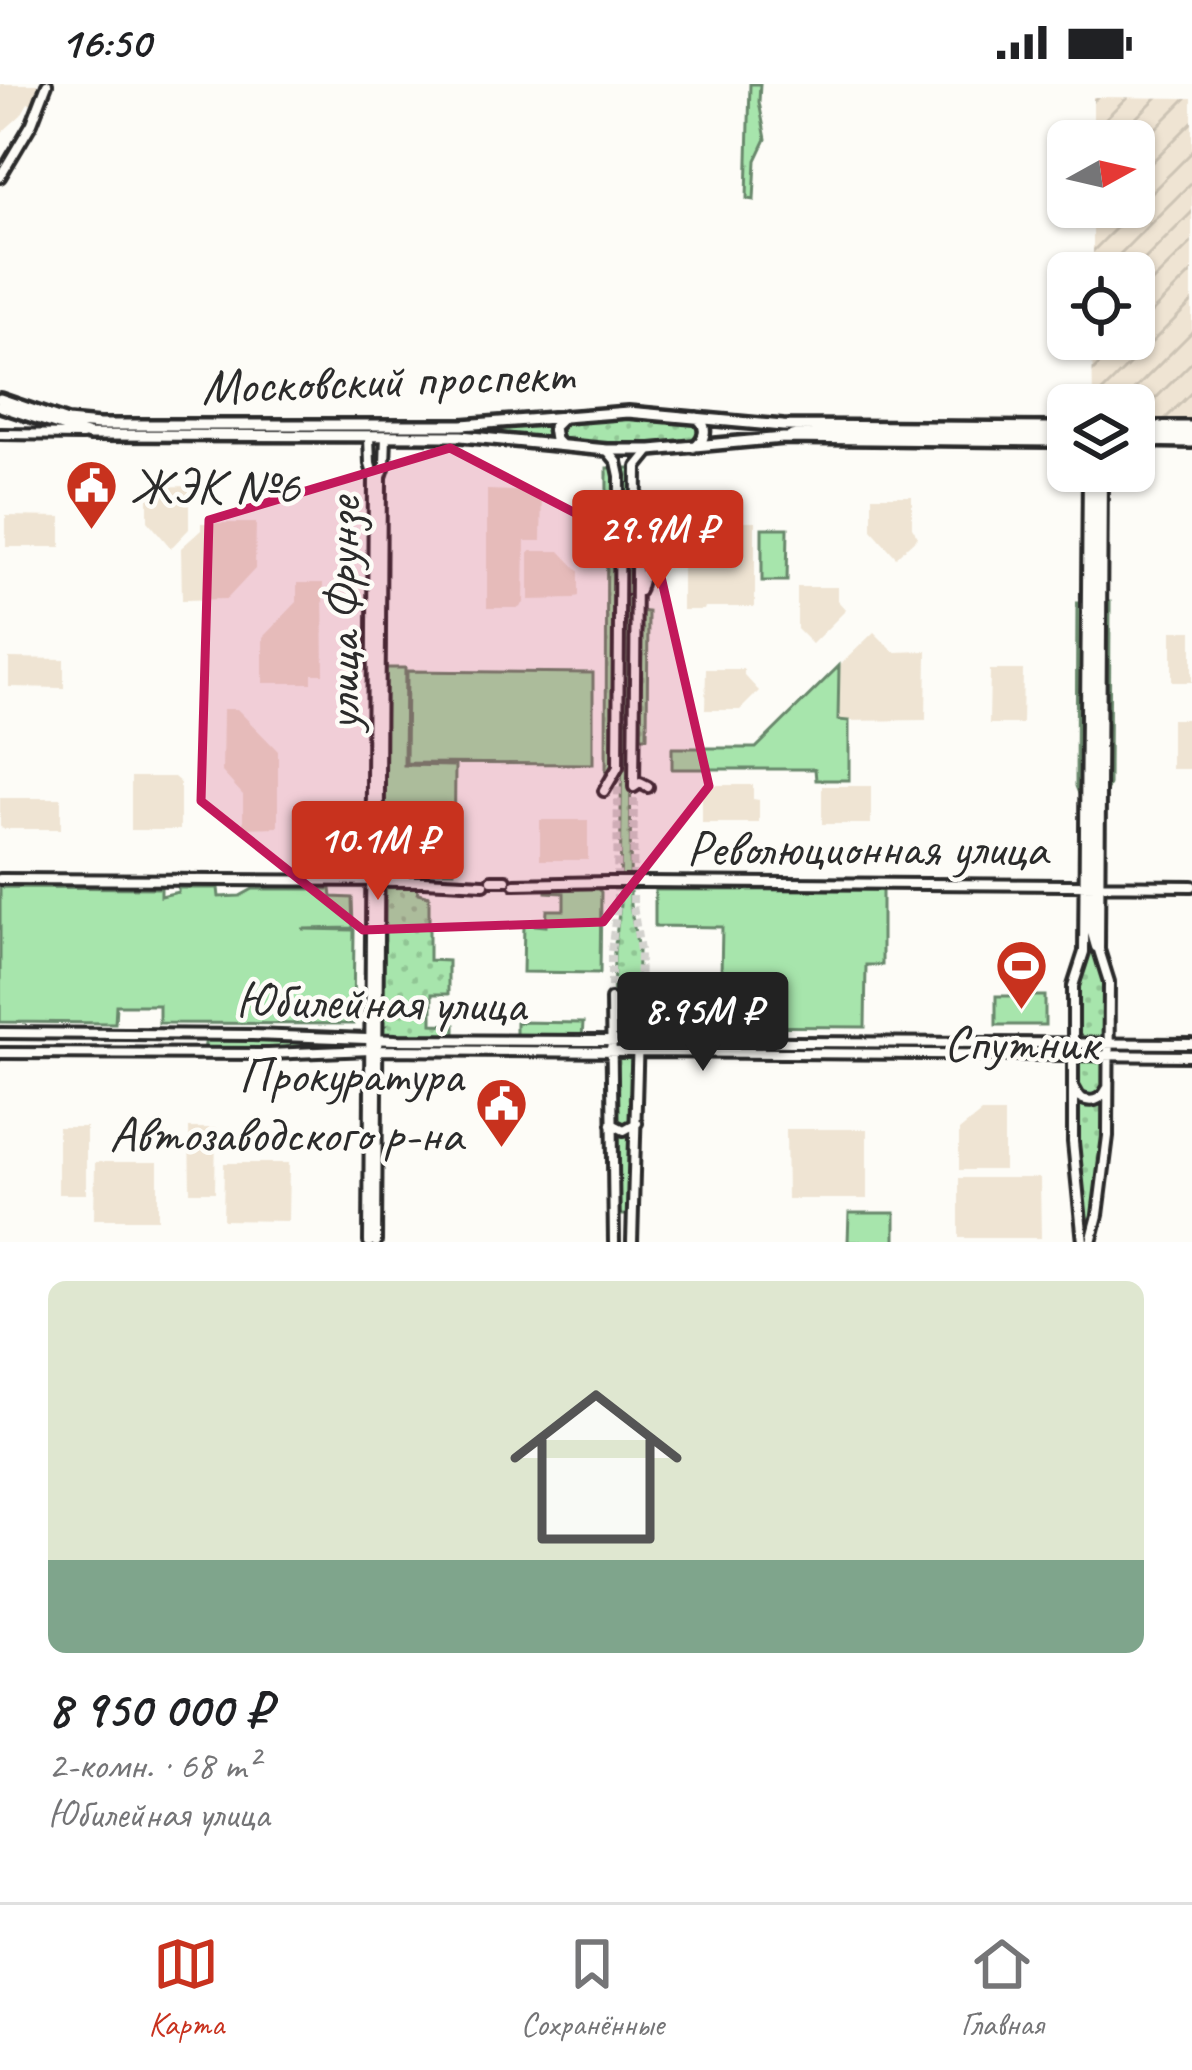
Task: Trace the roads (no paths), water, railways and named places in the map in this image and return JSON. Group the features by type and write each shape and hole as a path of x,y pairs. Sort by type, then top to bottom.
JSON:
{"main road":[{"path":"0,177 42,103 47,84"},
{"name":"Московский проспект","path":"0,402 96,431"},
{"name":"Московский проспект","path":"386,431 628,412 692,416 784,432 1047,434"},
{"path":"563,416 555,422 553,432 563,447"},
{"path":"692,416 703,423 705,431 694,447"},
{"name":"Московский проспект","path":"0,434 386,431 651,450 784,432 1047,428"},
{"name":"улица Фрунзе","path":"369,431 377,472 373,1242"},
{"name":"улица Фрунзе","path":"377,472 386,431"},
{"name":"Московский проспект","path":"784,432 1047,441"},
{"path":"1155,434 1192,435"},
{"path":"604,791 618,767 620,476 607,450"},
{"path":"648,787 640,783 634,787 637,467 651,450"},
{"path":"1090,1242 1073,1142 1074,981 1091,949 1095,492"},
{"path":"636,604 650,551"},
{"path":"617,716 635,716"},
{"name":"Революционная улица","path":"0,879 1192,886"},
{"path":"1090,1242 1108,1136 1109,1055 1109,982 1091,949 1092,885"},
{"path":"610,999 614,1242"},
{"path":"632,1242 639,999"},
{"name":"Юбилейная улица","path":"0,1033 197,1034 374,1045 968,1048 1192,1044"},
{"path":"0,1052 26,1046 26,1037 16,1034"},
{"path":"66,1034 58,1044 68,1052"},
{"path":"110,1052 137,1047 138,1039 129,1034"},
{"path":"178,1053 170,1047 170,1039 197,1034"},
{"name":"Юбилейная улица","path":"0,1052 268,1054 374,1045"},
{"name":"Юбилейная улица","path":"968,1048 1192,1056"},
{"path":"1074,1087 1078,1096 1092,1101 1103,1095 1108,1084"},
{"path":"610,1123 624,1130 638,1123"},
{"path":"1084,1227 1088,1232 1096,1228"}],"tunnel":[{"path":"611,999 618,769"},
{"path":"634,787 633,906 640,951 639,999"}],"place":[{"name":"ЖЭК №6","path":"91,532"},
{"name":"Спутник","path":"1021,1011"},
{"name":"Прокуратура Автозаводского р-на","path":"502,1150"}]}
